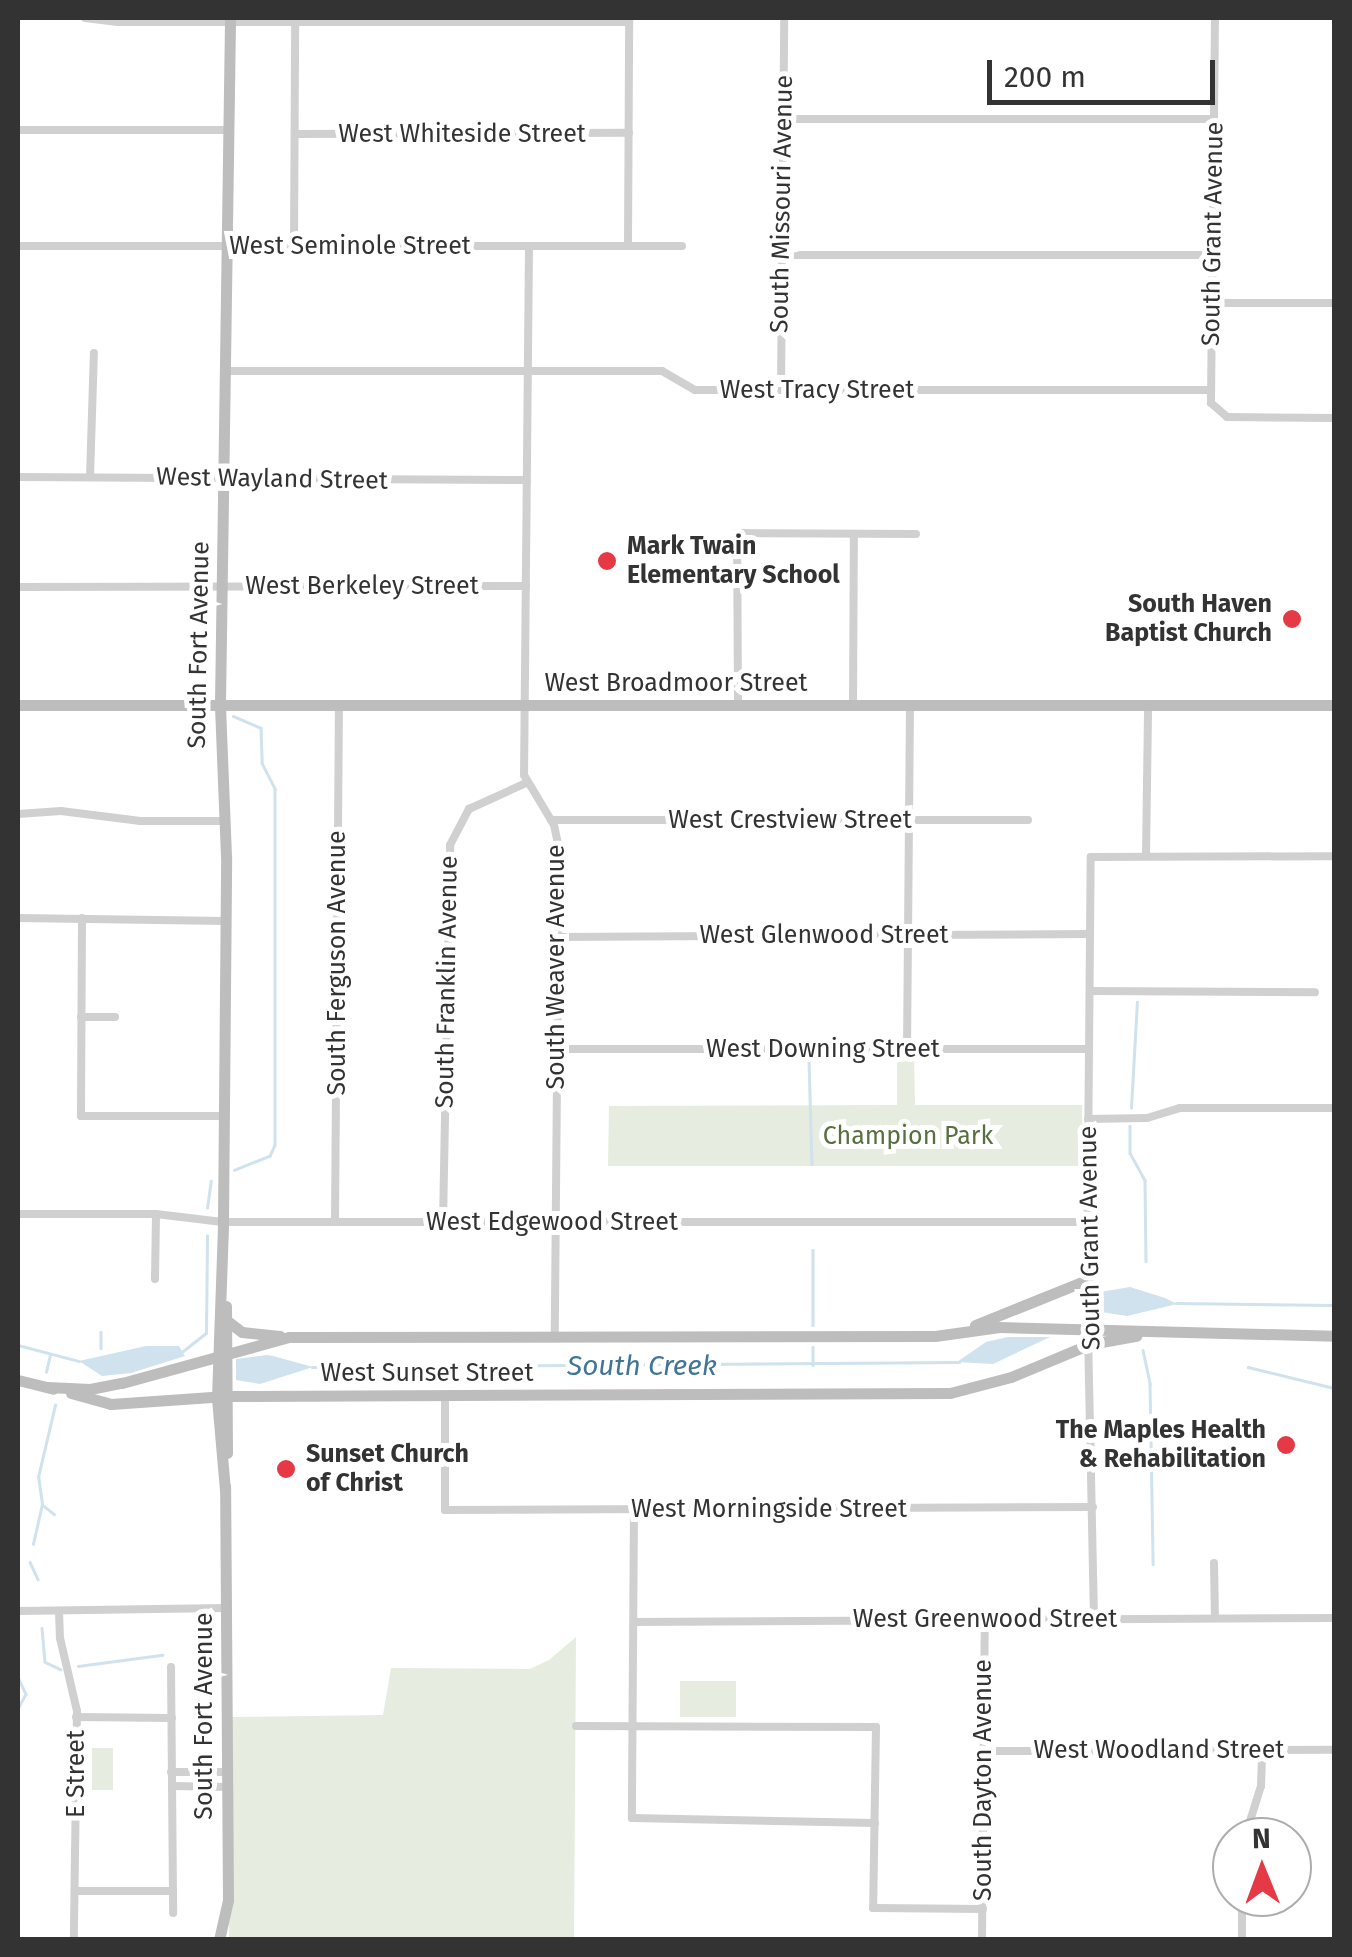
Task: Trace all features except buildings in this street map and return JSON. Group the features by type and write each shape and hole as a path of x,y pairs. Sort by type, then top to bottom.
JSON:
{"street":[{"path":"84,18 118,22 630,20 628,245"},
{"name":"South Missouri Avenue","path":"781,390 784,18"},
{"name":"South Grant Avenue","path":"1211,390 1216,18"},
{"name":"South Fort Avenue","path":"219,1940 228,1900 222,1397 226,920 220,704 230,20"},
{"path":"294,245 295,21"},
{"path":"783,119 1214,119"},
{"path":"18,130 229,130"},
{"name":"West Whiteside Street","path":"295,134 629,134"},
{"name":"West Seminole Street","path":"18,246 682,246"},
{"path":"526,783 529,246"},
{"path":"782,255 1213,255"},
{"path":"1212,303 1334,303"},
{"path":"90,477 94,353"},
{"name":"West Tracy Street","path":"226,371 659,371 690,390 1211,390"},
{"path":"1211,390 1212,406 1224,417 1334,418"},
{"name":"West Wayland Street","path":"18,477 526,480"},
{"path":"738,706 737,533 916,534"},
{"path":"854,534 854,705"},
{"name":"West Berkeley Street","path":"18,588 526,586"},
{"name":"West Broadmoor Street","path":"18,705 1334,705"},
{"name":"South Ferguson Avenue","path":"335,1221 339,705"},
{"path":"906,1049 910,705"},
{"path":"1148,706 1146,856 1334,856"},
{"name":"South Weaver Avenue","path":"526,783 551,820 560,848 555,1337"},
{"name":"South Franklin Avenue","path":"444,1222 450,845 469,810 526,783"},
{"path":"18,814 61,811 140,822 225,822"},
{"name":"West Crestview Street","path":"551,820 1028,820"},
{"name":"South Grant Avenue","path":"1094,1618 1087,1280 1091,856 1146,856"},
{"path":"18,918 226,920"},
{"path":"82,918 80,1116 223,1116"},
{"name":"West Glenwood Street","path":"558,937 1090,934"},
{"path":"1090,992 1315,992"},
{"path":"81,1017 114,1017"},
{"name":"West Downing Street","path":"556,1050 1090,1049"},
{"path":"1088,1119 1138,1119 1180,1108 1334,1108"},
{"name":"West Edgewood Street","path":"18,1214 156,1214 224,1222 1088,1222"},
{"path":"155,1279 156,1214"},
{"name":"South Fort Avenue","path":"222,1272 226,1320 222,1354"},
{"path":"935,1336 1087,1280"},
{"path":"226,1320 242,1332 289,1337"},
{"name":"West Sunset Street","path":"46,1387 90,1389 289,1337 935,1336 999,1326 1334,1336"},
{"name":"West Sunset Street","path":"18,1380 111,1404 222,1397 950,1393 1011,1377 1090,1344 1160,1332"},
{"name":"West Morningside Street","path":"445,1395 446,1510 1093,1507"},
{"path":"634,1509 632,1818 875,1823"},
{"path":"1214,1564 1214,1618"},
{"path":"18,1611 226,1608"},
{"name":"E Street","path":"60,1611 60,1638 75,1688 74,1940"},
{"name":"West Greenwood Street","path":"635,1622 1334,1618"},
{"name":"South Dayton Avenue","path":"982,1940 985,1620"},
{"path":"171,1667 173,1912"},
{"path":"76,1717 172,1718"},
{"path":"576,1726 876,1728 874,1908 983,1909"},
{"path":"1252,1817 1262,1786 1262,1750"},
{"name":"West Woodland Street","path":"984,1751 1334,1750"},
{"path":"171,1772 227,1772"},
{"path":"172,1786 227,1787"},
{"path":"75,1891 173,1891"}],"green space":[{"name":"Champion Park","path":"897,1053 914,1054 915,1105 1082,1105 1083,1166 608,1166 609,1106 897,1105"},
{"path":"576,1637 574,1939 229,1940 231,1717 383,1715 391,1668 530,1669 549,1660"},
{"path":"680,1681 736,1681 736,1717 680,1717"},
{"path":"92,1748 113,1748 113,1790 92,1790"}],"water":[{"path":"1130,1287 1177,1304 1127,1316 1101,1312 1100,1292"},
{"path":"1008,1337 1050,1337 993,1364 957,1362 986,1342"},
{"path":"146,1346 179,1346 185,1356 131,1373 102,1376 79,1361"},
{"path":"267,1355 313,1367 260,1384 236,1380 236,1359"}],"waterway":[{"path":"233,716 261,728 262,763 275,789 275,1145 270,1156 235,1170"},
{"path":"1131,1108 1137,1002"},
{"path":"809,1059 812,1164"},
{"path":"1130,1126 1130,1153 1145,1180 1146,1261"},
{"path":"207,1208 211,1181"},
{"path":"183,1351 206,1333 207,1236"},
{"path":"813,1250 813,1325"},
{"name":"South Creek","path":"1176,1303 1334,1305"},
{"path":"101,1332 101,1348"},
{"name":"South Creek","path":"18,1345 79,1361"},
{"path":"813,1347 813,1365"},
{"path":"1143,1350 1150,1384 1153,1564"},
{"path":"46,1372 50,1354"},
{"name":"South Creek","path":"312,1367 959,1362"},
{"path":"1248,1367 1334,1388"},
{"path":"33,1544 42,1504 38,1477 55,1405"},
{"path":"44,1506 54,1514"},
{"path":"30,1562 38,1579"},
{"path":"42,1628 45,1662 60,1669"},
{"path":"78,1666 162,1655"},
{"path":"18,1677 26,1694 18,1709"}],"place":[{"name":"Mark Twain Elementary School","path":"607,561"},
{"name":"South Haven Baptist Church","path":"1292,619"},
{"name":"The Maples Health & Rehabilitation","path":"1286,1445"},
{"name":"Sunset Church of Christ","path":"286,1469"}]}
